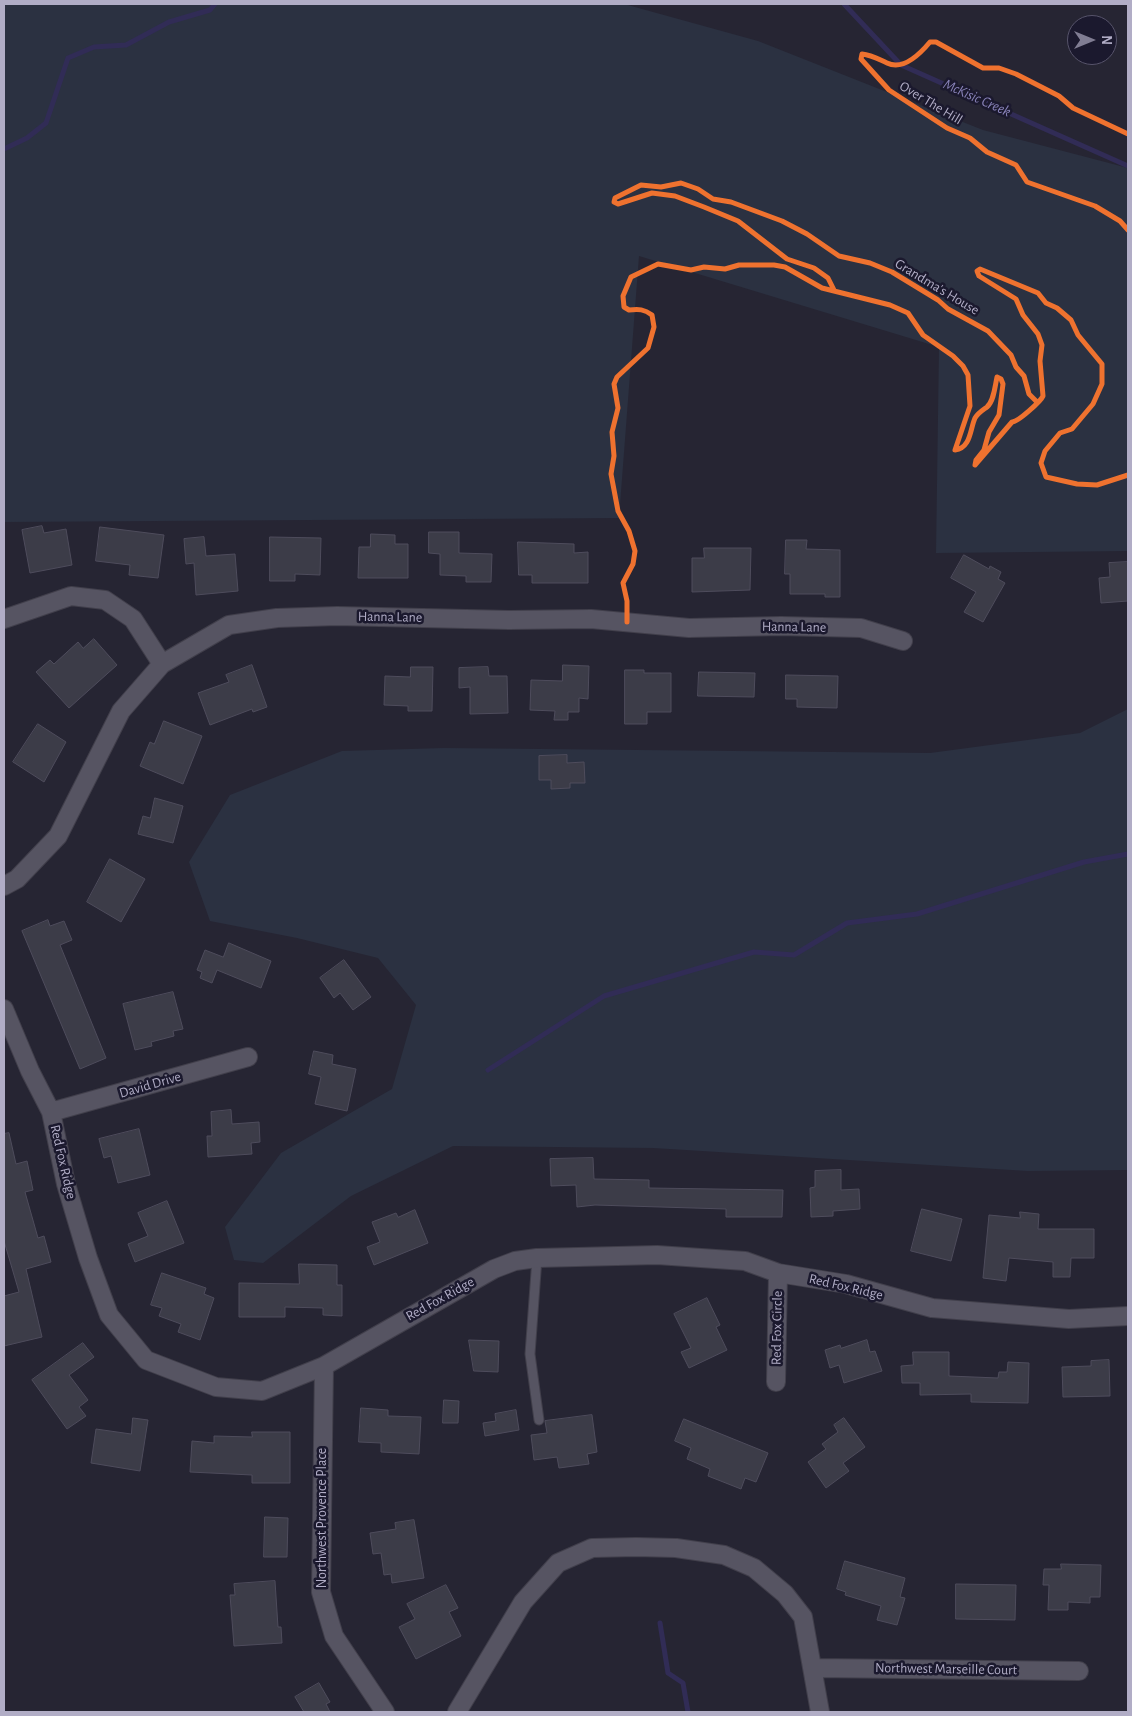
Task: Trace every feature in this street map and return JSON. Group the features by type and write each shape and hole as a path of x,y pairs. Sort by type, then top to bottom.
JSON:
{"street":[{"path":"4,619 71,596 105,600 133,619 162,664"},
{"name":"Hanna Lane","path":"4,886 17,879 58,836 121,711 162,664 229,625 277,618 409,616 509,620 591,618 689,628 781,626 861,628 903,642"},
{"name":"Red Fox Ridge","path":"4,1009 30,1071 51,1112 66,1184 88,1258 109,1315 146,1360 216,1386 262,1391 324,1366 494,1269 515,1261 537,1258 657,1255 745,1261 778,1273 846,1284 932,1308 1069,1319 1128,1316"},
{"name":"David Drive","path":"51,1112 248,1057"},
{"name":"Red Fox Circle","path":"776,1382 778,1273"},
{"name":"Northwest Provence Place","path":"324,1366 321,1592 334,1636 385,1712"},
{"path":"457,1712 523,1602 558,1563 592,1548 676,1548 724,1555 754,1568 785,1594 803,1617 814,1668 820,1712"},
{"name":"Northwest Marseille Court","path":"814,1668 1079,1671"}],"lane":[{"path":"537,1258 530,1354 538,1420"}],"shaded area":[{"path":"4,4 624,4 758,41 983,130 1128,168 1128,551 936,553 939,347 639,256 619,518 4,522"},
{"path":"1128,709 1128,1170 1028,1171 653,1148 453,1146 351,1196 263,1263 234,1260 225,1227 281,1153 392,1089 416,1005 378,958 297,938 210,921 189,862 230,795 342,751 444,748 930,753 1080,733"}],"building":[{"path":"42,526 44,533 66,529 72,565 30,573 22,530"},
{"path":"100,527 164,535 158,578 129,575 130,565 96,561"},
{"path":"429,532 459,532 459,553 492,554 491,582 466,582 466,576 440,575 440,554 429,553"},
{"path":"371,534 395,535 395,544 408,544 408,578 358,578 359,547 370,547"},
{"path":"204,537 206,556 235,554 238,591 196,595 194,563 186,564 184,539"},
{"path":"270,537 321,538 320,575 295,574 295,581 270,581"},
{"path":"786,540 807,540 806,549 840,550 840,597 825,597 825,594 790,594 790,574 785,574"},
{"path":"518,542 574,544 574,553 588,552 588,583 532,583 532,575 519,575"},
{"path":"704,548 751,548 750,590 692,592 692,558 704,558"},
{"path":"964,555 989,569 990,566 1001,572 998,579 1005,583 983,622 964,612 976,592 951,578"},
{"path":"1128,562 1128,601 1101,603 1099,578 1110,577 1109,563"},
{"path":"94,639 117,665 69,708 36,672 50,660 54,664 78,642 83,648"},
{"path":"252,665 267,707 253,712 252,709 210,725 198,693 229,682 226,675"},
{"path":"563,665 589,666 588,699 579,698 579,712 568,712 568,720 554,720 555,711 530,710 531,680 562,681"},
{"path":"411,667 433,667 432,711 408,711 408,706 384,705 385,676 410,677"},
{"path":"488,667 489,676 507,676 508,713 470,714 470,687 459,688 459,668"},
{"path":"625,670 644,670 644,673 671,673 671,712 647,712 647,724 625,724"},
{"path":"699,672 755,673 754,697 698,696"},
{"path":"786,675 838,676 837,708 797,707 797,699 786,699"},
{"path":"164,721 202,736 183,784 140,766 150,742 154,744"},
{"path":"38,724 66,742 44,782 13,762"},
{"path":"567,755 567,763 584,762 585,783 570,783 570,788 551,789 551,780 539,780 539,756"},
{"path":"155,798 183,806 173,843 138,834 143,816 150,818"},
{"path":"110,859 145,879 121,922 87,902"},
{"path":"48,920 50,926 64,921 72,940 60,945 106,1058 80,1069 22,931"},
{"path":"229,943 271,961 261,988 217,970 212,983 200,978 202,972 197,970 205,950 223,957"},
{"path":"344,960 371,997 353,1010 340,993 334,998 320,978"},
{"path":"173,992 183,1029 173,1031 174,1036 151,1042 152,1046 135,1050 123,1004"},
{"path":"314,1051 333,1055 332,1064 356,1069 347,1111 315,1104 321,1077 309,1074"},
{"path":"231,1110 232,1124 259,1122 260,1142 251,1143 252,1154 208,1157 207,1136 212,1136 211,1112"},
{"path":"139,1129 150,1175 118,1183 111,1156 104,1158 99,1139"},
{"path":"9,1133 16,1164 27,1161 33,1190 25,1192 38,1238 44,1236 51,1262 26,1269 42,1337 4,1346 4,1296 19,1292 4,1241 4,1134"},
{"path":"593,1158 594,1179 649,1180 649,1188 783,1190 782,1217 726,1217 726,1209 595,1205 577,1207 576,1185 551,1186 550,1159"},
{"path":"841,1170 841,1190 859,1189 860,1209 833,1211 833,1216 811,1217 810,1188 815,1187 815,1171"},
{"path":"167,1201 184,1243 135,1262 128,1244 148,1236 138,1213"},
{"path":"922,1209 962,1219 951,1261 911,1251"},
{"path":"415,1210 428,1243 374,1265 367,1247 380,1242 372,1222 396,1213 398,1217"},
{"path":"1020,1212 1039,1214 1038,1229 1094,1229 1094,1258 1071,1258 1070,1277 1053,1277 1053,1262 1009,1258 1006,1281 983,1278 989,1215 1020,1218"},
{"path":"299,1264 337,1265 337,1285 342,1285 342,1316 323,1315 323,1308 285,1307 285,1317 239,1317 239,1283 299,1284"},
{"path":"162,1273 206,1288 204,1294 214,1298 200,1340 178,1332 181,1324 159,1316 162,1308 151,1305"},
{"path":"707,1298 720,1325 716,1327 727,1350 689,1368 681,1352 691,1348 674,1314"},
{"path":"469,1340 499,1341 498,1372 474,1371"},
{"path":"867,1340 870,1352 875,1351 882,1371 844,1383 839,1365 830,1368 825,1350 840,1345 841,1348"},
{"path":"83,1343 94,1357 69,1375 88,1400 79,1407 86,1416 67,1429 32,1380"},
{"path":"913,1352 949,1352 949,1376 998,1378 999,1372 1007,1372 1008,1362 1029,1363 1028,1403 971,1402 971,1394 920,1395 920,1383 902,1383 901,1366 913,1365"},
{"path":"1109,1360 1110,1396 1063,1397 1062,1367 1091,1366 1091,1361"},
{"path":"444,1400 459,1401 458,1423 443,1423"},
{"path":"361,1408 388,1410 388,1416 421,1417 419,1454 381,1452 381,1443 359,1442"},
{"path":"516,1410 519,1430 485,1436 483,1423 496,1421 495,1414"},
{"path":"592,1415 597,1452 587,1454 589,1464 559,1468 557,1457 534,1460 531,1435 547,1433 545,1421"},
{"path":"133,1418 148,1420 140,1471 91,1463 96,1429 131,1434"},
{"path":"844,1418 865,1447 843,1463 849,1471 826,1488 808,1462 826,1449 822,1444 838,1432 834,1425"},
{"path":"684,1419 768,1453 756,1482 745,1478 741,1489 708,1476 710,1469 687,1459 691,1448 675,1441"},
{"path":"252,1432 290,1432 290,1483 252,1483 252,1475 190,1472 192,1441 214,1443 214,1436 252,1437"},
{"path":"265,1517 288,1518 287,1557 264,1557"},
{"path":"414,1520 424,1578 392,1583 391,1574 384,1575 381,1553 373,1554 370,1533 396,1529 395,1523"},
{"path":"845,1561 905,1578 900,1597 905,1598 897,1625 877,1620 881,1606 845,1595 846,1592 837,1589"},
{"path":"1061,1564 1101,1565 1100,1597 1090,1597 1090,1603 1068,1602 1068,1610 1048,1610 1049,1585 1043,1585 1044,1569 1061,1569"},
{"path":"275,1581 278,1627 281,1627 282,1643 234,1646 230,1595 235,1595 234,1584"},
{"path":"956,1584 1016,1585 1015,1620 956,1619"},
{"path":"446,1585 458,1608 449,1612 461,1636 416,1659 399,1627 415,1619 407,1604"},
{"path":"319,1683 330,1702 326,1704 330,1712 304,1712 295,1697"}],"waterway":[{"path":"4,149 27,138 46,123 68,58 94,47 126,45 169,22 210,10 215,4"},
{"name":"McKisic Creek","path":"844,4 901,65 1128,166"},
{"path":"488,1070 604,996 754,952 794,955 847,923 917,914 1084,862 1128,854"},
{"path":"660,1623 668,1673 683,1683 688,1712"}],"cycle path":[{"name":"Over The Hill","path":"1128,134 1073,108 1059,96 1016,74 999,68 983,68 936,42 930,42 911,60 899,65 893,65 862,54 861,59 889,90 947,128 970,138 987,152 1016,165 1027,182 1095,206 1120,221 1128,230"},
{"name":"Grandma's House","path":"834,290 828,278 814,268 787,259 738,221 675,196 652,193 618,204 614,202 615,198 641,185 661,187 681,183 698,189 713,199 731,202 782,221 807,234 839,256 870,263 892,272 938,300 948,309 988,331 1011,355 1016,367 1024,376 1029,394 1037,402"},
{"path":"627,622 627,601 623,583 633,564 635,551 629,531 618,511 611,474 614,456 612,432 618,408 614,384 617,377 648,348 654,327 652,315 644,311 629,310 624,307 623,296 631,277 658,264 691,270 704,267 725,269 739,265 774,265 785,267 822,288 890,305 908,313 923,335 953,356 963,366 968,375 970,406 955,450 960,449 967,442 975,418 991,401 997,377 1001,379 1003,384 999,415 989,432 984,450 976,460 975,465 1012,422 1029,411 1043,396 1040,361 1042,345 1038,334 1023,315 1016,299 979,276 977,271 980,269 1038,293 1046,303 1057,308 1071,320 1078,335 1102,364 1102,384 1093,404 1072,429 1060,433 1045,451 1041,463 1046,477 1077,484 1097,485 1128,475"}]}
